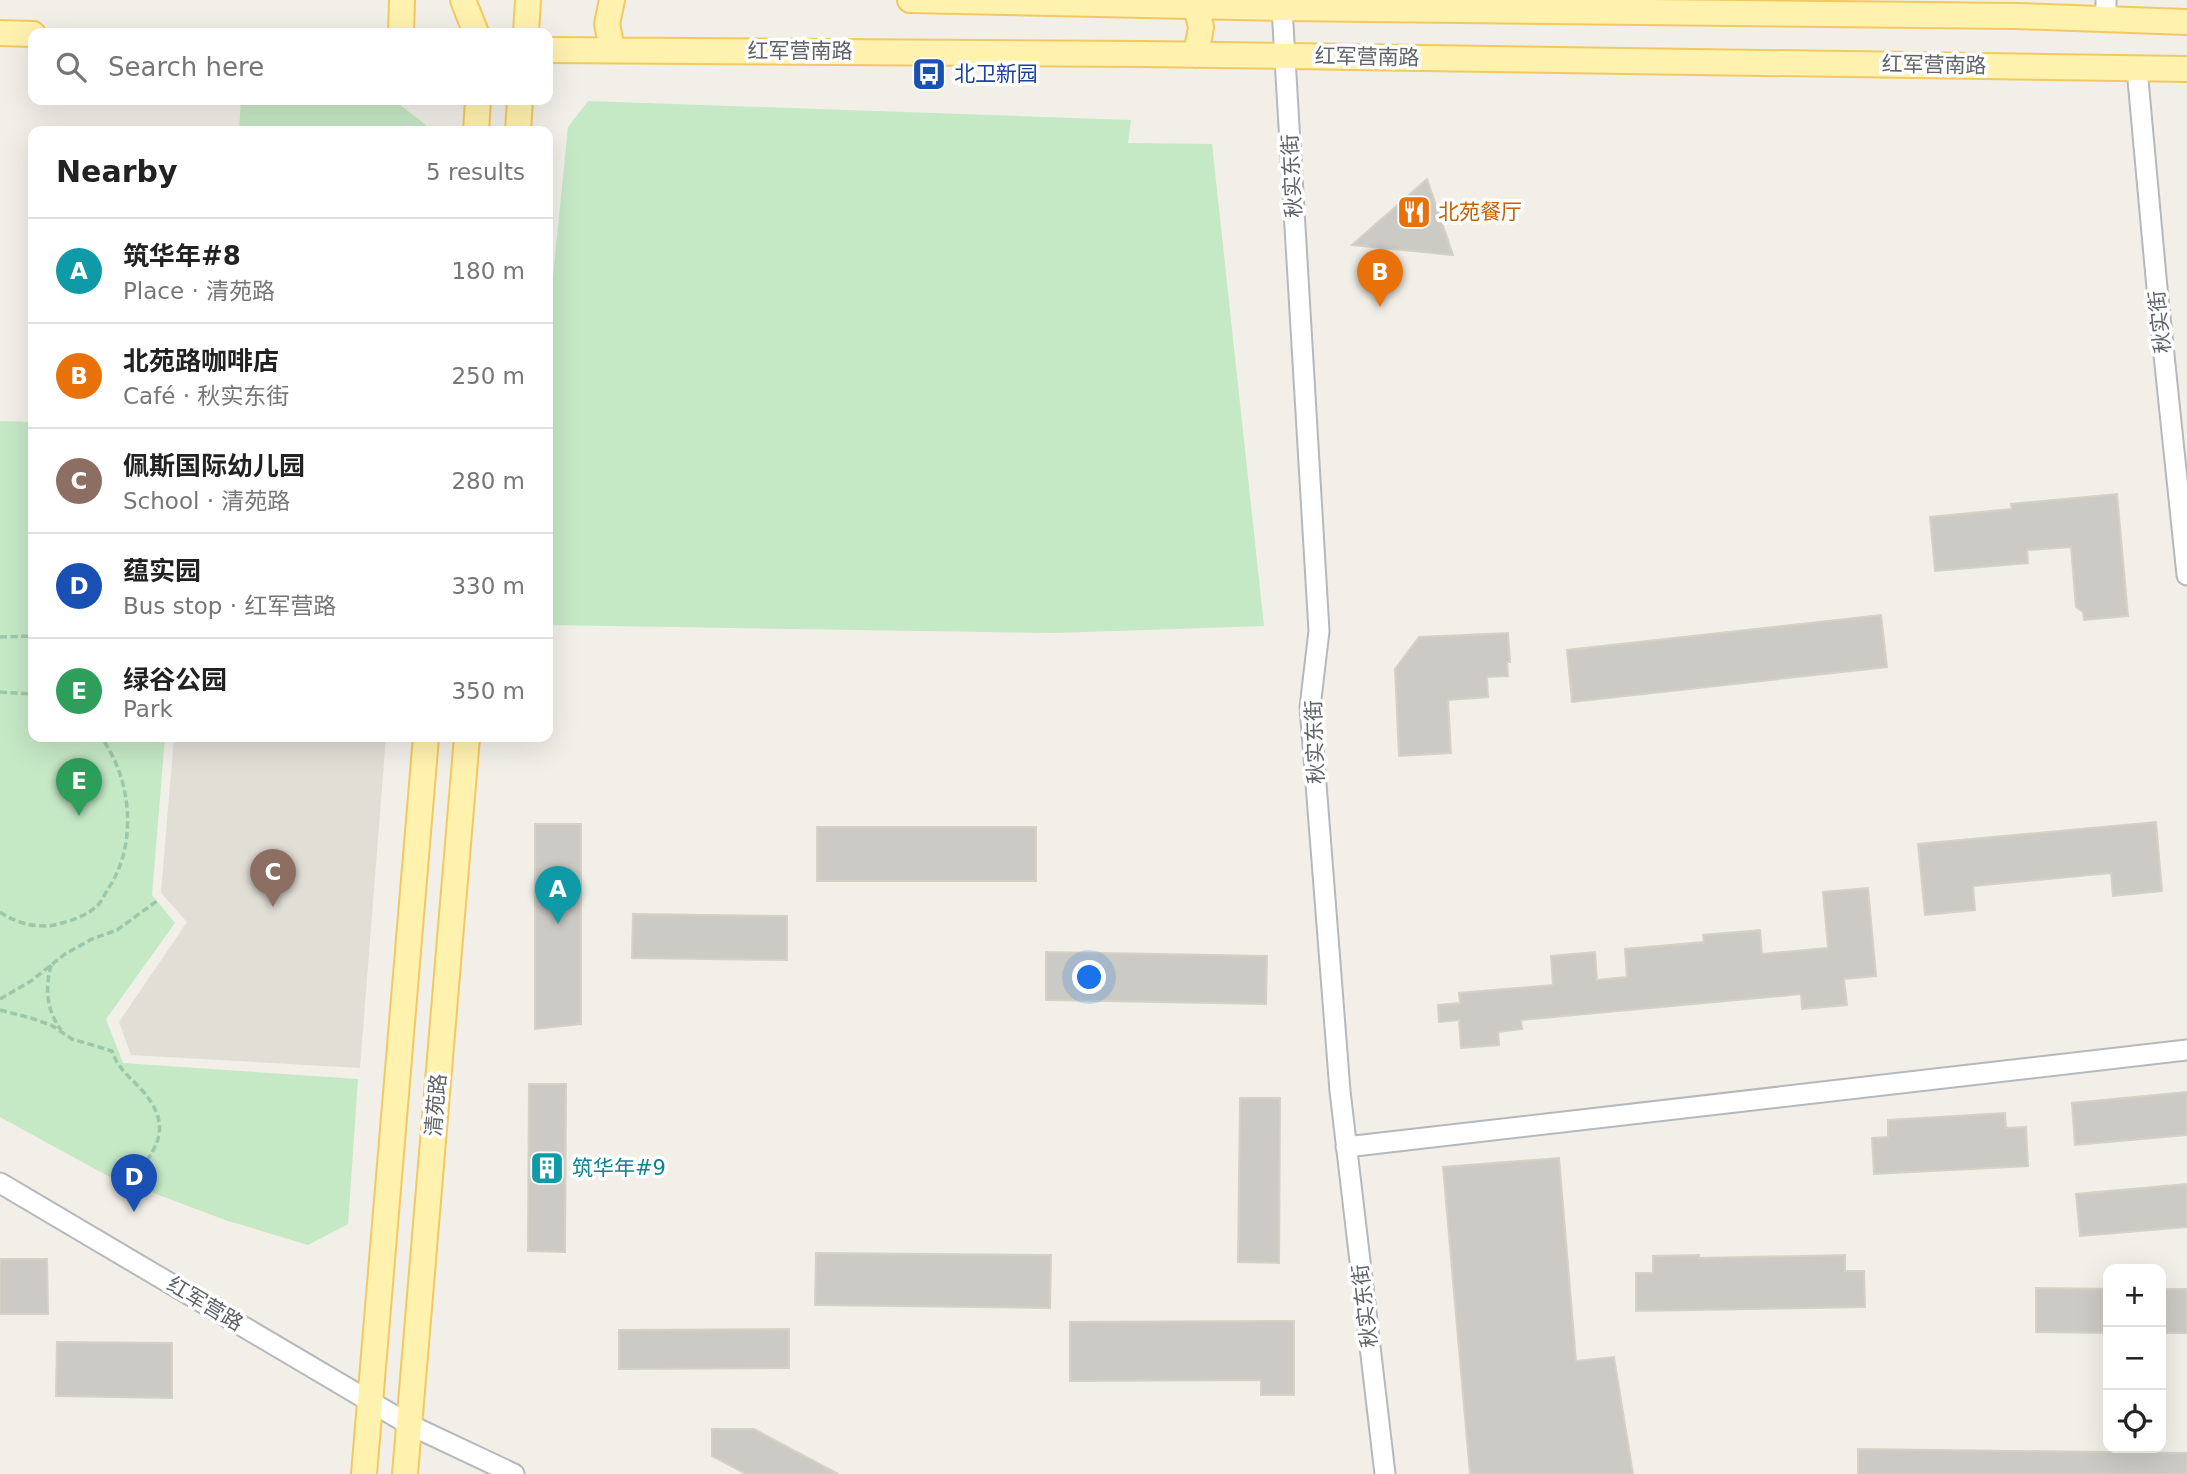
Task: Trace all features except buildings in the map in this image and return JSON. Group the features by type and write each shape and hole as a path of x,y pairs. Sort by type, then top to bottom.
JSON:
{"main road":[{"path":"401,28 402,0"},
{"path":"463,0 474,28"},
{"path":"526,28 528,0"},
{"path":"612,0 607,24 612,49"},
{"path":"910,0 1282,8 1657,6 2016,16 2106,10 2187,22"},
{"path":"1196,6 1201,27 1196,55"},
{"path":"0,33 28,34"},
{"name":"红军营南路","path":"553,50 1285,56 2187,69"},
{"path":"476,126 478,105"},
{"path":"517,126 520,105"},
{"name":"清苑路","path":"364,1474 426,742"},
{"name":"清苑路","path":"405,1474 467,742"}],"street":[{"name":"秋实东街","path":"1282,8 1320,631 1310,708 1340,1091 1385,1474"},
{"name":"秋实街","path":"2137,69 2187,575"},
{"path":"1346,1147 2187,1050"},
{"name":"红军营路","path":"0,1183 410,1425 514,1474"}],"path":[{"path":"0,636 28,636"},
{"path":"0,692 28,694"},
{"path":"0,912 9,919 36,926 55,925 76,919 96,907 113,881 123,857 127,802 111,751 105,742"},
{"path":"0,999 31,981 65,954 92,939 117,930 157,901"},
{"path":"51,965 46,990 48,1004 53,1019 62,1032"},
{"path":"0,1010 31,1018 72,1039 112,1051 116,1063 158,1112 160,1126 157,1144 135,1175"}],"shaded area":[{"path":"174,742 386,742 360,1068 131,1055 119,1022 187,922 161,893"}],"green space":[{"path":"588,101 1131,120 1128,143 1212,144 1264,626 1055,633 553,625 553,276 568,127"},
{"path":"241,105 400,105 426,125 426,126 239,126"},
{"path":"0,421 28,422 28,742 165,742 152,895 175,923 106,1019 123,1063 358,1079 348,1224 308,1245 225,1220 106,1175 0,1117"}],"place":[{"name":"北卫新园","path":"929,74"},
{"name":"北苑餐厅","path":"1414,212"},
{"name":"北苑路咖啡店","path":"1380,307"},
{"name":"绿谷公园","path":"79,816"},
{"name":"佩斯国际幼儿园","path":"273,907"},
{"name":"筑华年#8","path":"558,924"},
{"name":"筑华年#9","path":"547,1168"},
{"name":"蕴实园","path":"134,1212"}]}
